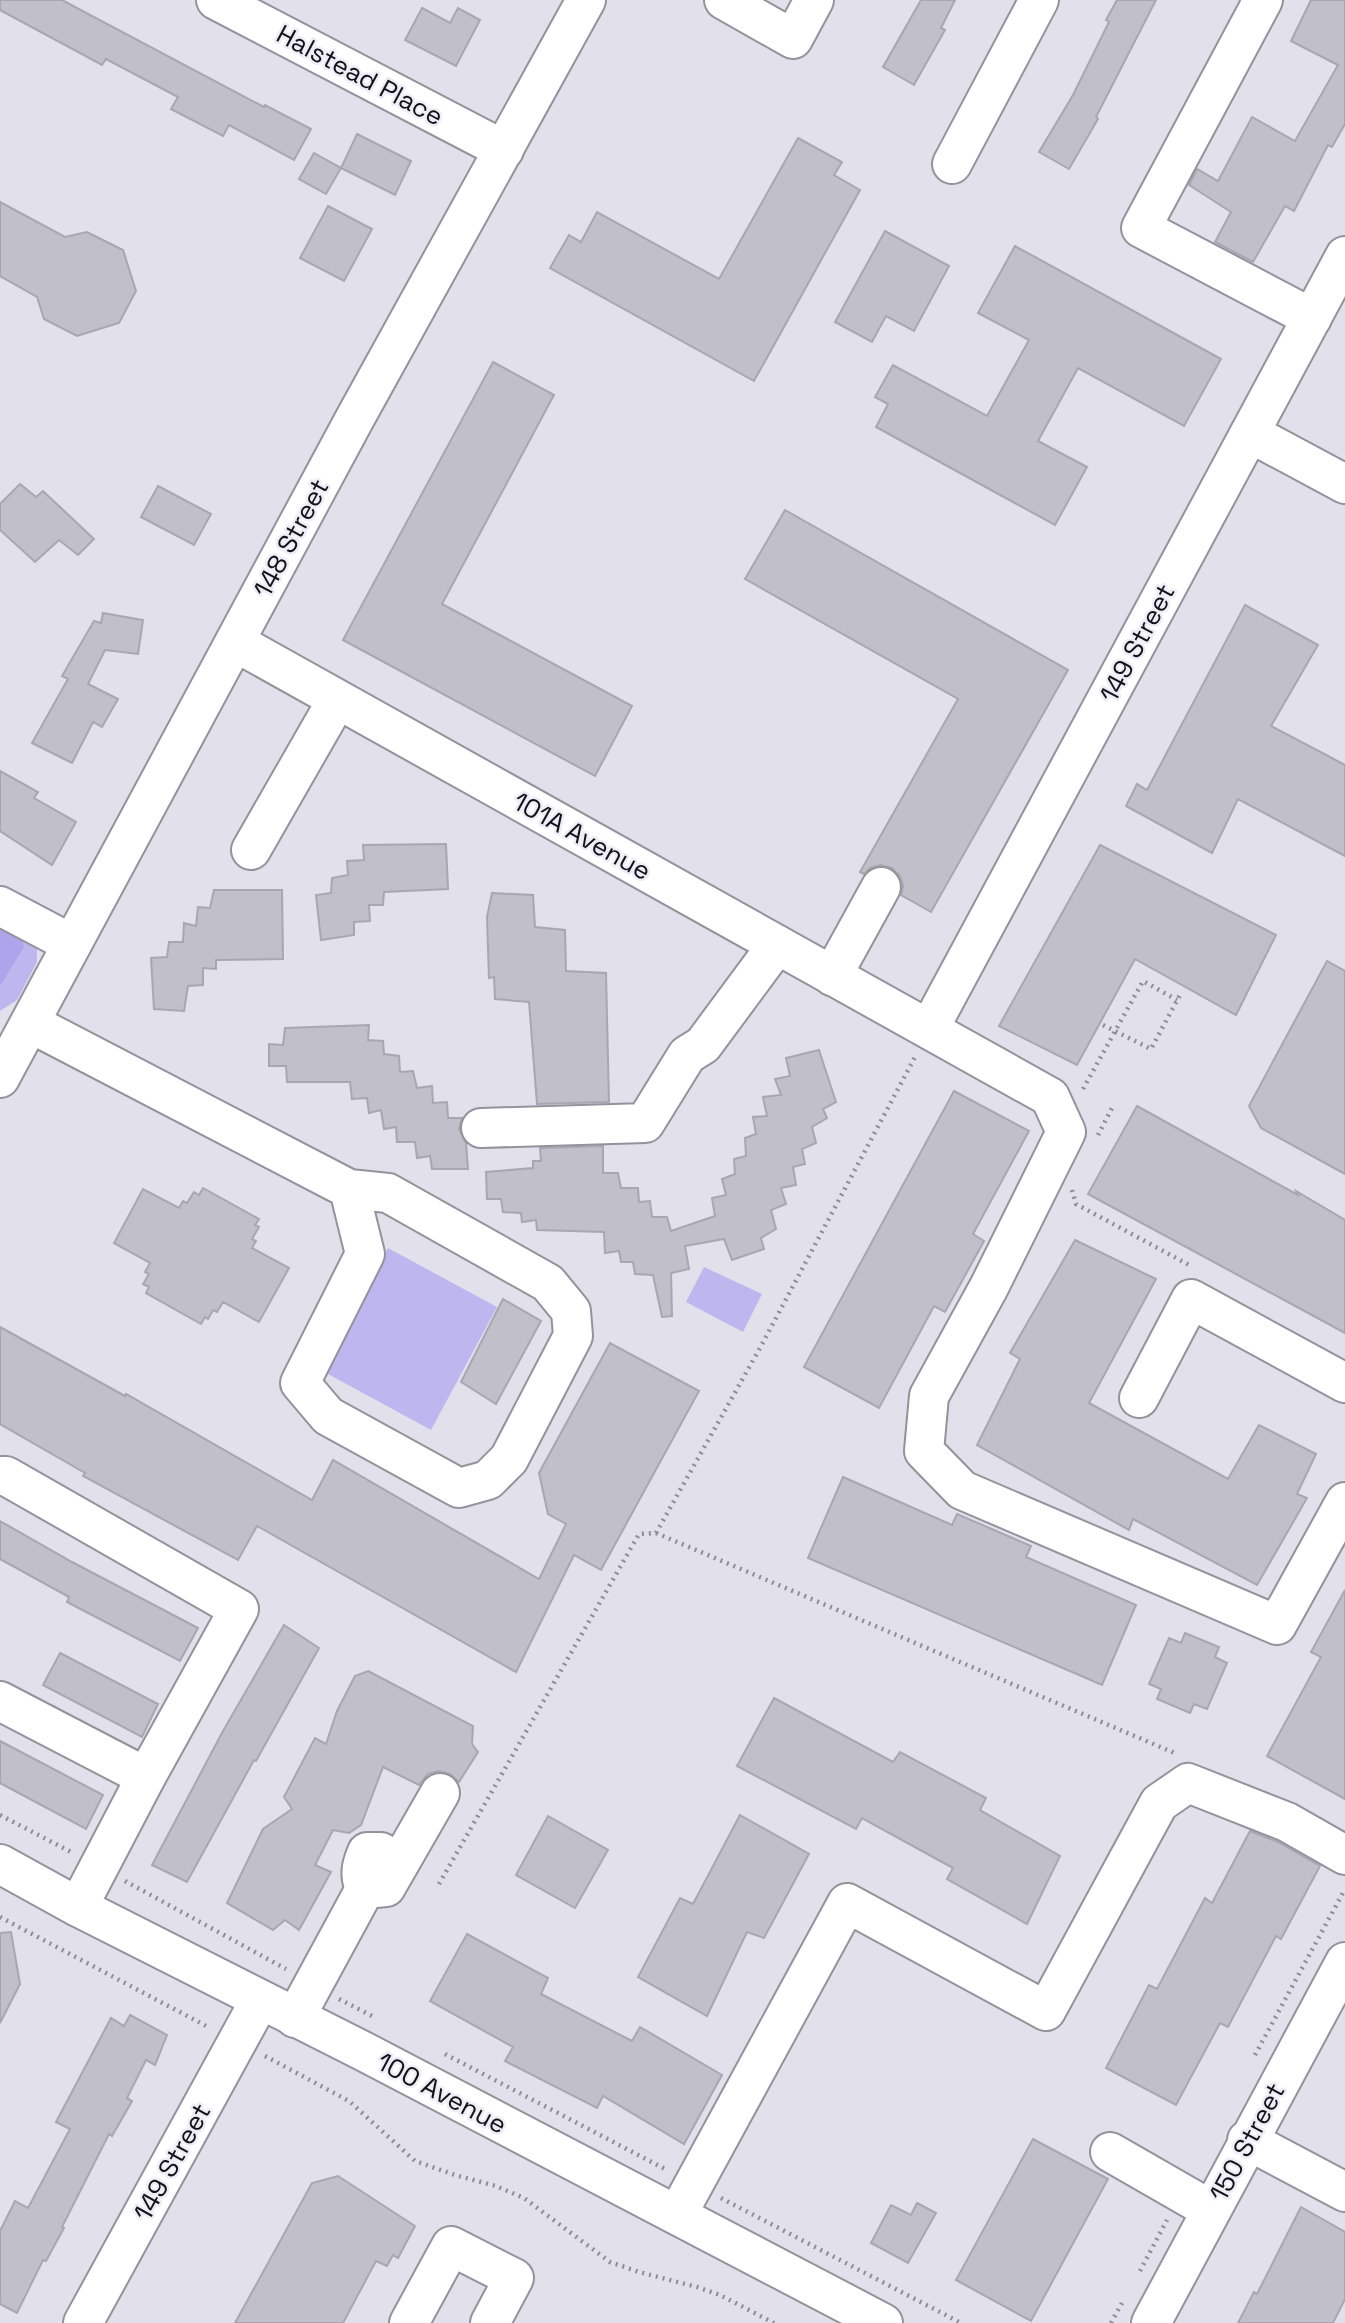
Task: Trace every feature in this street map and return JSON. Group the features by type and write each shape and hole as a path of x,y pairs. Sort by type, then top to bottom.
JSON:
{"street":[{"name":"Halstead Place","path":"216,0 504,150"},
{"name":"148 Street","path":"0,1078 354,420 586,0"},
{"path":"724,0 793,39 814,0"},
{"path":"952,164 1039,0"},
{"path":"1263,0 1142,228 1312,318"},
{"name":"149 Street","path":"923,1041 1345,256"},
{"path":"1250,433 1345,484"},
{"name":"101A Avenue","path":"234,642 832,975 923,1041 1051,1097 1066,1132 989,1287 929,1396 924,1451 962,1490 1277,1625 1345,1502"},
{"path":"251,850 337,700"},
{"path":"832,975 881,887"},
{"path":"0,906 72,944"},
{"path":"481,1128 645,1123 687,1055 703,1045 777,945"},
{"path":"30,1023 349,1189 388,1193 548,1283 571,1311 573,1336 509,1459 488,1480 459,1488 328,1416 300,1382 365,1254 349,1189"},
{"path":"1139,1398 1191,1300 1345,1383"},
{"path":"0,1476 6,1476 239,1609 78,1907"},
{"path":"0,1700 146,1777"},
{"path":"685,2199 847,1903 1046,2011 1158,1804 1188,1783 1287,1822 1345,1855"},
{"path":"295,2018 365,1889 386,1886 440,1793"},
{"name":"100 Avenue","path":"0,1864 295,2018 685,2199 883,2323"},
{"name":"150 Street","path":"1151,2323 1345,1962"},
{"name":"149 Street","path":"83,2323 260,2000"},
{"path":"1247,2140 1345,2192"},
{"path":"1110,2152 1211,2210"},
{"path":"409,2323 451,2246 514,2278 490,2323"}],"path":[{"path":"1083,1088 1143,981 1177,1000"},
{"path":"1103,1025 1151,1049 1181,993"},
{"path":"656,1533 760,1348 923,1041"},
{"path":"1095,1142 1112,1108"},
{"path":"1072,1187 1076,1204 1198,1270"},
{"path":"439,1884 639,1534 656,1533 1189,1759"},
{"path":"0,1815 76,1855"},
{"path":"114,1875 379,2020"},
{"path":"0,1917 209,2027"},
{"path":"439,2052 685,2199 961,2323"},
{"path":"262,2054 349,2101 415,2161 496,2186 524,2198 610,2262 708,2291 774,2323"}],"shaded area":[{"path":"0,914 37,945 37,962 17,1000 0,1011"},
{"path":"0,914 17,923 24,947 0,986"},
{"path":"388,1248 497,1307 431,1430 328,1374 324,1366"},
{"path":"704,1267 762,1294 743,1332 686,1302"}],"building":[{"path":"0,0 62,0 311,129 294,160 229,125 223,136 171,109 178,97 106,59 102,65 0,10"},
{"path":"921,0 955,0 941,28 945,30 914,85 883,67"},
{"path":"1117,0 1156,0 1096,117 1098,119 1069,169 1039,152 1073,95"},
{"path":"1311,0 1345,0 1345,124 1332,147 1328,145 1294,211 1285,206 1253,262 1215,242 1231,212 1189,185 1197,169 1218,181 1252,117 1295,141 1338,65 1291,41"},
{"path":"422,8 450,23 458,8 480,20 456,66 405,40"},
{"path":"357,134 411,161 395,195 341,168"},
{"path":"798,138 842,162 834,175 860,190 754,381 550,268 569,235 581,242 597,212 719,279"},
{"path":"314,153 341,168 326,194 299,179"},
{"path":"0,202 65,237 87,232 123,250 136,291 119,323 77,336 44,319 37,297 0,276"},
{"path":"328,206 372,229 344,281 300,258"},
{"path":"885,231 949,266 914,331 886,316 872,342 835,322"},
{"path":"1015,246 1221,359 1184,426 1078,368 1038,441 1087,467 1055,525 876,427 888,404 875,397 893,365 987,416 1029,340 978,313"},
{"path":"493,362 554,395 442,604 632,706 595,776 343,640"},
{"path":"20,484 36,497 43,491 94,539 78,555 59,540 35,562 0,530 0,504"},
{"path":"158,486 211,514 194,545 141,517"},
{"path":"785,510 1068,670 931,912 901,895 903,886 900,876 892,868 880,865 870,868 864,874 860,872 958,699 745,579"},
{"path":"1245,605 1318,645 1271,726 1345,765 1345,856 1238,799 1212,853 1126,806 1137,784 1147,790"},
{"path":"103,613 143,620 138,654 105,650 88,684 118,699 102,727 93,722 72,763 32,743 68,679 62,676 94,621 101,623"},
{"path":"0,771 38,792 34,798 76,822 52,865 0,831"},
{"path":"446,844 448,889 384,892 383,905 369,905 370,921 354,922 354,935 321,940 316,895 331,893 332,878 348,875 347,861 364,860 363,845"},
{"path":"1100,845 1276,935 1236,1015 1135,959 1077,1065 999,1026"},
{"path":"214,890 282,890 283,959 216,960 216,969 203,968 203,985 188,986 184,1011 154,1009 151,958 167,957 169,942 183,942 184,923 196,926 198,907 210,908"},
{"path":"492,893 533,895 535,927 565,930 566,971 606,973 609,1102 537,1104 529,1002 495,999 494,977 489,978 487,917"},
{"path":"1327,961 1345,971 1345,1174 1261,1128 1249,1106"},
{"path":"369,1025 368,1040 383,1041 384,1054 399,1056 400,1072 413,1071 417,1088 432,1086 433,1103 447,1102 448,1118 462,1118 459,1129 466,1143 468,1169 432,1169 430,1156 417,1158 415,1142 397,1142 396,1127 384,1129 381,1110 369,1113 367,1098 352,1099 350,1082 287,1082 286,1066 269,1066 269,1044 283,1045 285,1028"},
{"path":"819,1050 836,1102 823,1109 827,1118 812,1127 816,1143 802,1149 805,1164 793,1167 796,1185 781,1188 786,1204 771,1210 776,1229 761,1238 764,1249 732,1260 724,1239 685,1246 689,1269 671,1273 672,1316 662,1317 653,1275 635,1274 633,1262 621,1262 619,1251 605,1253 604,1232 537,1230 536,1220 522,1222 521,1213 503,1212 501,1199 487,1199 486,1172 533,1168 533,1161 541,1161 540,1148 603,1146 603,1173 618,1173 621,1188 638,1188 639,1202 650,1201 652,1217 667,1217 671,1231 715,1216 712,1198 726,1195 722,1179 735,1174 734,1159 746,1156 745,1138 756,1134 753,1117 767,1116 763,1097 781,1095 775,1079 790,1076 786,1058"},
{"path":"954,1091 1029,1131 973,1234 984,1241 945,1312 934,1306 879,1408 804,1367"},
{"path":"1137,1106 1345,1220 1345,1333 1088,1194"},
{"path":"203,1188 259,1219 255,1225 259,1227 252,1239 256,1241 252,1248 289,1268 259,1322 223,1302 217,1312 213,1310 201,1324 146,1293 149,1287 143,1284 149,1274 145,1272 150,1263 114,1243 143,1189 179,1208 183,1201 187,1203 194,1192 199,1195"},
{"path":"1075,1240 1156,1279 1089,1403 1228,1479 1259,1425 1316,1454 1297,1494 1307,1498 1257,1585 1133,1519 1129,1530 977,1445 1020,1359 1010,1353"},
{"path":"503,1299 541,1321 496,1404 461,1382"},
{"path":"0,1327 125,1396 126,1394 312,1500 333,1460 539,1579 566,1524 548,1514 539,1473 610,1343 699,1391 601,1570 574,1555 516,1672 257,1526 238,1560 83,1476 85,1473 0,1424"},
{"path":"843,1477 952,1525 957,1514 1031,1546 1026,1557 1136,1605 1102,1685 808,1558"},
{"path":"0,1521 198,1628 180,1661 67,1602 69,1597 0,1559"},
{"path":"1345,1590 1345,1799 1267,1756 1321,1657 1311,1652"},
{"path":"284,1625 319,1648 187,1882 152,1865 223,1731"},
{"path":"1185,1633 1219,1647 1215,1657 1227,1663 1207,1709 1194,1704 1190,1713 1157,1699 1161,1689 1149,1684 1169,1638 1181,1643"},
{"path":"60,1653 158,1704 142,1737 43,1685"},
{"path":"368,1671 473,1726 472,1744 478,1752 459,1782 450,1774 439,1771 428,1774 419,1785 383,1767 361,1825 349,1833 333,1830 315,1865 331,1872 299,1930 285,1920 273,1930 227,1903 263,1829 292,1809 284,1797 315,1738 326,1744 337,1711 355,1676"},
{"path":"774,1698 893,1762 900,1752 986,1798 980,1810 1060,1856 1027,1924 947,1879 953,1868 862,1818 856,1829 737,1766"},
{"path":"0,1741 103,1795 86,1829 0,1783"},
{"path":"740,1815 809,1854 764,1938 747,1932 707,2016 638,1977 680,1898 693,1904"},
{"path":"548,1816 608,1850 575,1908 516,1875"},
{"path":"1250,1831 1278,1842 1320,1866 1281,1939 1276,1936 1228,2027 1220,2023 1176,2105 1106,2068 1149,1985 1157,1989 1205,1898 1212,1903"},
{"path":"11,1932 20,1984 0,2023 0,1933"},
{"path":"467,1934 548,1978 541,1994 632,2041 640,2027 722,2075 684,2144 603,2096 597,2108 505,2061 513,2047 430,2001"},
{"path":"130,2015 167,2035 155,2065 146,2060 127,2098 132,2101 112,2136 109,2134 62,2227 64,2228 46,2261 43,2260 17,2313 0,2304 0,2231 15,2201 28,2208 70,2129 56,2122 111,2018 124,2026"},
{"path":"1033,2139 1108,2179 1031,2321 956,2280"},
{"path":"338,2176 415,2226 398,2258 393,2255 387,2266 376,2261 343,2323 235,2323 312,2183"},
{"path":"917,2203 936,2213 908,2263 871,2243 891,2205 911,2215"},
{"path":"1301,2207 1345,2232 1345,2299 1333,2323 1238,2323 1254,2292 1257,2294"}]}
